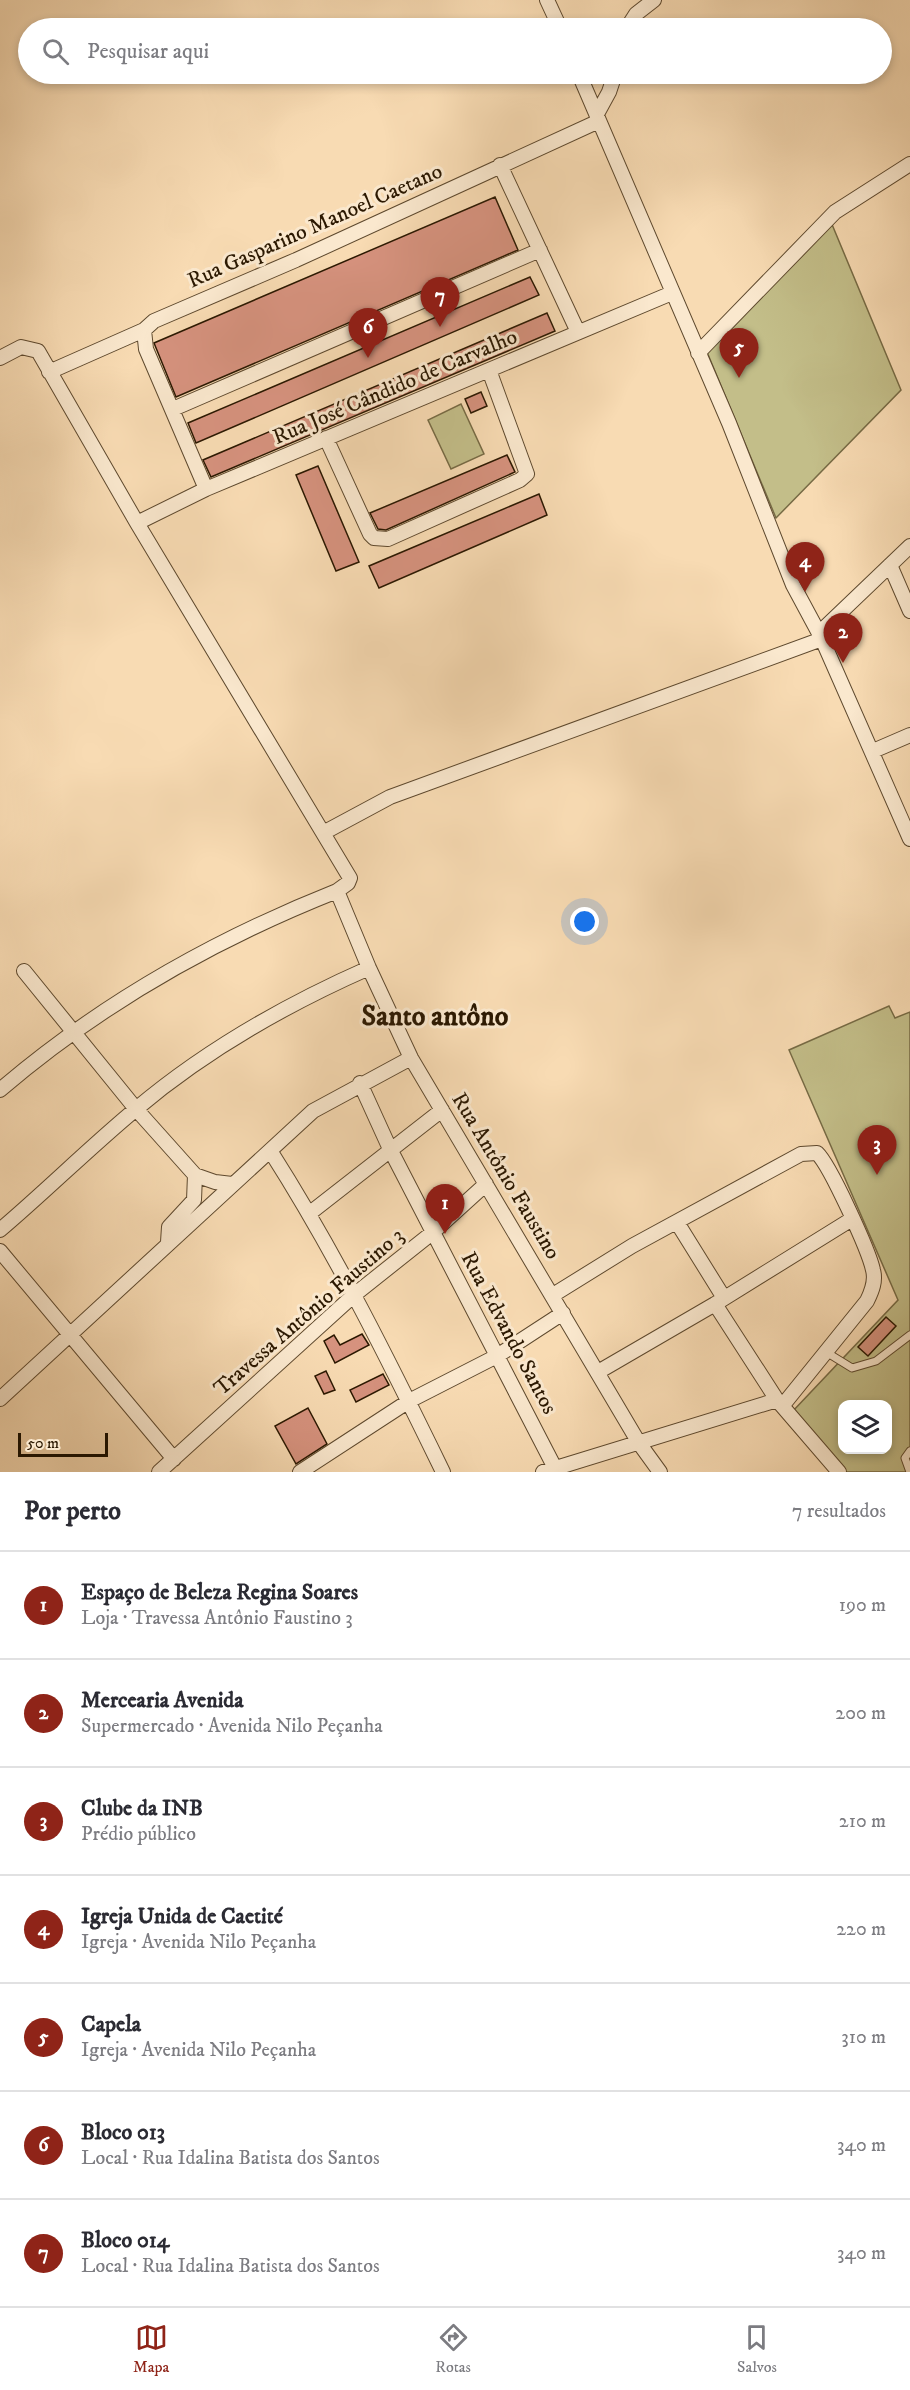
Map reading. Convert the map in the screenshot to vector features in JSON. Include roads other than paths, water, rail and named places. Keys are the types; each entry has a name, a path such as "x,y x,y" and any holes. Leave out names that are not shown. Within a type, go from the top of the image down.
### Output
{"street":[{"path":"547,0 555,18"},
{"path":"633,18 654,0"},
{"path":"583,84 698,353 793,585 821,636 910,839"},
{"path":"598,117 612,84"},
{"name":"Rua Gasparino Manoel Caetano","path":"49,372 144,330 154,321 296,260 598,117"},
{"path":"698,353 835,212 910,164"},
{"path":"500,165 578,332"},
{"path":"173,409 540,250"},
{"name":"Rua José Cândido de Carvalho","path":"137,523 206,489 672,293"},
{"path":"144,330 146,349 206,489"},
{"path":"0,358 21,347 38,351 137,523 349,874 348,883 337,891 250,928 139,990 72,1032 0,1090"},
{"path":"326,438 370,534 375,538 388,539 520,480 527,474 489,370"},
{"path":"323,833 390,797 821,636 910,546"},
{"path":"890,566 910,611"},
{"path":"873,751 910,735"},
{"name":"Rua Antônio Faustino","path":"337,891 369,969 411,1058 639,1443 660,1472"},
{"path":"0,1230 136,1109 216,1048 253,1025 322,989 369,969"},
{"path":"24,971 136,1109 195,1175 215,1182 232,1184"},
{"path":"0,1399 313,1111 360,1083 411,1058"},
{"name":"Rua Edvando Santos","path":"360,1083 390,1149 552,1470"},
{"path":"310,1213 442,1110"},
{"path":"552,1470 780,1402 826,1351 873,1290 874,1270 823,1159 813,1151 801,1154 678,1224 632,1246 553,1295"},
{"path":"270,1152 310,1213 443,1472"},
{"path":"168,1242 169,1227 194,1200 195,1175"},
{"name":"Travessa Antônio Faustino 3","path":"159,1472 354,1295 432,1233 486,1184"},
{"path":"598,1372 720,1301 852,1219"},
{"path":"678,1224 720,1301 780,1402 832,1470"},
{"path":"0,1251 174,1459"},
{"path":"300,1472 408,1401 496,1356 563,1313"}],"lane":[{"path":"826,1351 852,1368 876,1361 910,1335"},
{"path":"910,1451 905,1458 910,1472"}],"place":[{"name":"Bloco 014","path":"440,327"},
{"name":"Bloco 013","path":"368,358"},
{"name":"Capela","path":"739,378"},
{"name":"Igreja Unida de Caetité","path":"805,592"},
{"name":"Mercearia Avenida","path":"843,663"},
{"name":"Clube da INB","path":"877,1175"},
{"name":"Espaço de Beleza Regina Soares","path":"445,1234"}],"district":[{"name":"Santo antôno","path":"435,1016"}]}
